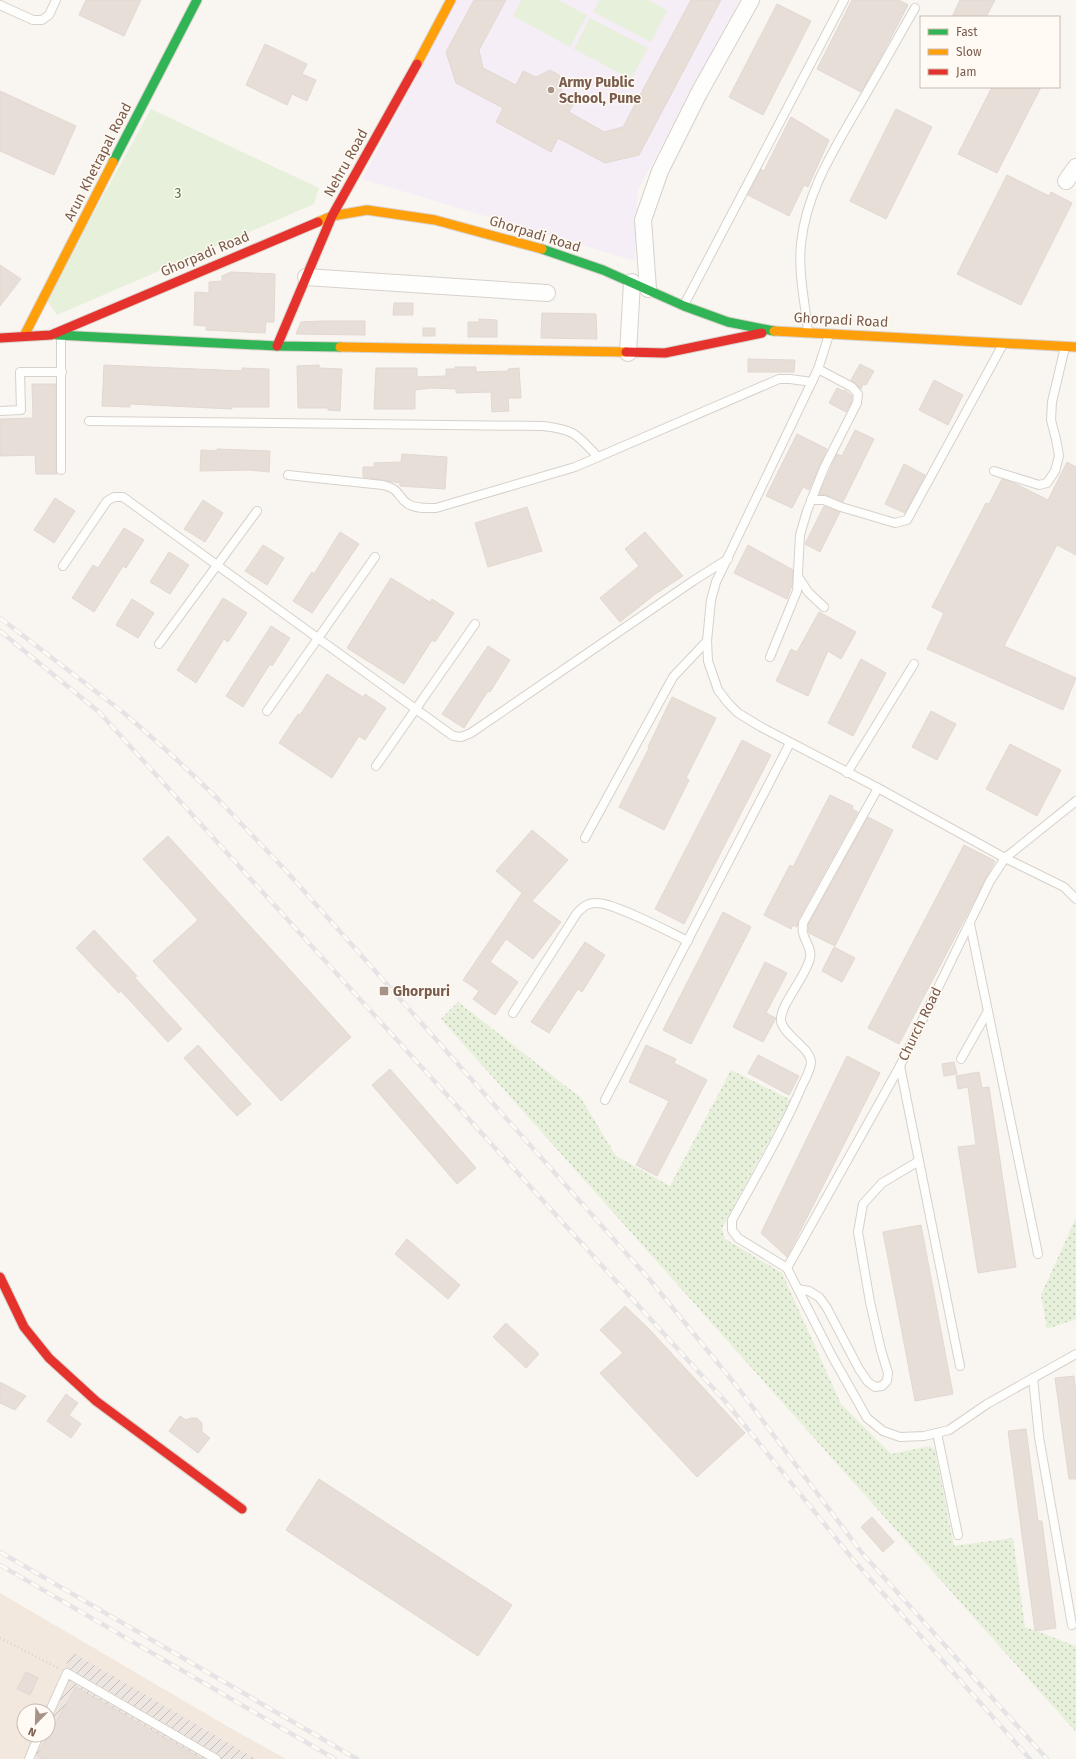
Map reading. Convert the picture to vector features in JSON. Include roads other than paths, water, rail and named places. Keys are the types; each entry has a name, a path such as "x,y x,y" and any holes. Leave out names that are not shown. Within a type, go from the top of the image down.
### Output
{"main road":[{"name":"Arun Khetrapal Road","path":"24,336 197,0"},
{"name":"Nehru Road","path":"277,346 332,216 404,88 451,0"},
{"name":"Ghorpadi Road","path":"0,338 51,334 332,216 367,210 435,220 540,248 603,270 684,306 728,322 771,331 1076,347"},
{"path":"51,334 277,346 665,353 771,331"},
{"path":"0,1277 24,1327 49,1358 96,1401 242,1509"}],"street":[{"path":"648,289 643,220 660,171 699,93 751,0"},
{"path":"1066,181 1076,167"},
{"path":"306,277 547,293"},
{"path":"628,353 632,282"}],"lane":[{"path":"0,5 33,20 42,20 48,15 56,0"},
{"path":"684,306 844,0"},
{"path":"808,332 800,245 803,225 811,197 824,166 915,8"},
{"path":"829,334 812,382 716,582 711,600 707,641 708,661 718,690 738,713 790,743 878,788 1005,858 1064,887 1076,898"},
{"path":"61,335 61,470"},
{"path":"811,500 824,500 841,507 895,523 907,520 1003,343"},
{"path":"994,471 1039,485 1047,483 1055,471 1059,456 1051,420 1052,402 1065,347"},
{"path":"770,657 793,604 799,578 800,535 811,500 824,468 857,403 858,394 852,387 818,368"},
{"path":"0,411 21,410 20,372 62,372"},
{"path":"288,475 384,485 394,488 407,503 415,507 436,508 575,467 779,379 812,382"},
{"path":"89,421 543,426 562,428 577,434 598,458"},
{"path":"63,566 107,501 114,497 123,497 415,710 453,736 461,737 471,734 693,581 728,559"},
{"path":"159,644 257,511"},
{"path":"267,711 375,557"},
{"path":"799,578 808,592 824,608"},
{"path":"376,766 475,624"},
{"path":"585,838 673,677 707,641"},
{"path":"847,773 914,664"},
{"path":"605,1100 790,743"},
{"path":"878,788 803,923 802,932 809,945 811,956 805,973 782,1011 782,1021 786,1031 808,1054 811,1062 809,1071 790,1114 732,1220 732,1230 738,1238 787,1268 832,1356 867,1418 883,1431 900,1437 924,1436 950,1430 987,1404 1076,1354"},
{"name":"Church Road","path":"787,1268 900,1066 990,881 1005,858 1076,801"},
{"path":"513,1013 577,913 585,905 597,903 617,909 688,941"},
{"path":"970,924 1038,1254"},
{"path":"961,1059 988,1011"},
{"path":"900,1066 960,1366"},
{"path":"798,1289 809,1291 819,1297 827,1308 859,1369 868,1382 875,1387 882,1386 887,1381 888,1373 870,1302 858,1232 862,1204 882,1183 919,1161"},
{"path":"1033,1378 1039,1437 1072,1625"},
{"path":"937,1433 958,1535"},
{"path":"53,1703 67,1673 216,1759"},
{"path":"28,1759 35,1743"}],"railway":[{"path":"0,618 124,713 174,757 217,798 288,873 650,1280 739,1389 862,1553 1047,1759"},
{"path":"0,631 99,712 725,1401 856,1563 1030,1759"},
{"path":"0,1552 357,1759"},
{"path":"0,1565 335,1759"}],"place":[{"name":"Army Public School, Pune","path":"551,90"},
{"name":"Ghorpuri","path":"384,991"}],"park label":[{"name":"3","path":"178,193"}]}
